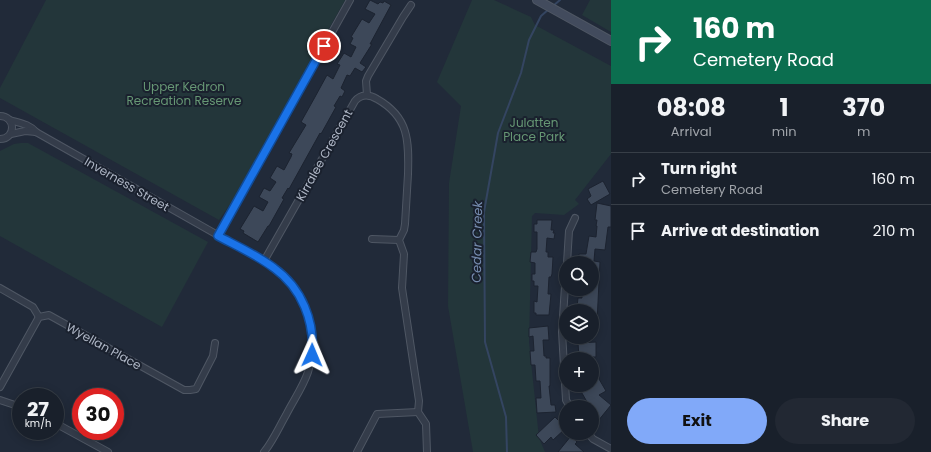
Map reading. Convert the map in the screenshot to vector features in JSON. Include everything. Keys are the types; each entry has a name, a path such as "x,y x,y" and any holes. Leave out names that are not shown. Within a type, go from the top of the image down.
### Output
{"main road":[{"path":"537,0 611,41"}],"street":[{"path":"218,236 350,0"},
{"path":"411,5 368,77 367,95 377,99 393,111 401,121 407,136 408,158 405,224 399,240 404,254 402,288 420,401 418,412 426,424 427,452"},
{"name":"Kirralee Crescent","path":"264,261 354,103 358,98 367,95"},
{"name":"Inverness Street","path":"0,116 32,127 36,132 264,261 274,267 285,277 301,298 309,320 312,347 310,363 304,381 264,452"},
{"path":"10,120 13,128 11,134"},
{"path":"0,139 4,139 11,134 25,131 36,132"},
{"path":"567,256 569,231 575,218"},
{"path":"372,239 399,240"},
{"path":"0,288 33,307 39,317 0,387"},
{"path":"564,296 562,332 566,400"},
{"name":"Wyellan Place","path":"39,317 49,315 184,390 196,389 213,356 216,343"},
{"path":"0,400 12,404"},
{"path":"356,452 377,414 418,412"},
{"path":"64,428 108,452"},
{"path":"596,440 611,449"}],"green space":[{"name":"Upper Kedron Recreation Reserve","path":"46,0 345,0 231,203 219,220 0,98 0,88"},
{"name":"Julatten Place Park","path":"472,0 494,0 531,17 535,25 611,66 611,154 575,200 579,204 564,215 535,213 532,216 529,342 539,438 545,452 473,452 448,306 449,183 461,106 437,82"},
{"path":"590,0 611,0 611,32 582,15"},
{"path":"28,143 208,242 162,327 0,236 0,151 14,144"}],"building":[{"path":"370,0 378,4 380,2 383,3 384,1 391,5 370,44 372,44 360,63 366,67 362,72 355,68 350,76 347,75 341,88 345,91 342,97 340,96 334,106 336,107 321,134 320,133 289,189 288,188 282,198 284,199 269,226 258,242 243,233 244,231 240,229 254,206 263,211 268,202 259,197 264,188 270,191 276,182 270,178 277,166 284,170 292,154 289,153 306,125 301,122 327,75 333,79 340,65 337,64 344,53 351,57 356,47 350,44 353,38 351,37 362,19 369,23 375,14 365,9"},
{"path":"603,181 610,194 591,205 587,199 591,196 588,189"},
{"path":"597,203 611,206 611,227 608,227 605,250 595,249 594,256 579,256 579,254 586,254 589,236 596,237 597,220 595,220"},
{"path":"537,220 552,220 551,230 554,230 553,233 555,233 554,239 547,238 546,252 548,252 548,257 553,257 552,274 551,277 549,277 548,294 551,294 549,315 536,315 536,313 534,313 534,301 537,302 538,286 534,286 534,281 532,281 532,274 535,274 535,263 530,262 531,252 536,252 537,249 537,232 534,232 534,224 537,224"},
{"path":"599,262 600,262 599,282"},
{"path":"582,296 598,296 598,304 577,304 578,298 582,298"},
{"path":"548,326 549,340 543,340 544,356 546,356 546,358 550,358 549,386 551,405 555,405 556,412 537,413 536,398 541,398 540,381 536,381 535,365 531,365 530,351 534,351 533,336 529,337 529,328"},
{"path":"578,344 596,344 596,352 579,352"},
{"path":"599,379 606,391 599,395 611,405 599,420 599,400 586,400 581,392 599,392"},
{"path":"555,417 559,421 559,434 553,440 551,437 544,444 536,435"},
{"path":"568,440 575,440 577,442 575,444 584,452 558,452"}],"waterway":[{"name":"Cedar Creek","path":"553,6 560,0"},
{"name":"Cedar Creek","path":"507,452 506,417 485,342 484,212 498,133 521,73 529,40 541,16 549,9"}],"route":[{"path":"312,355 312,335 307,311 296,290 274,267 218,236 324,46"}]}
